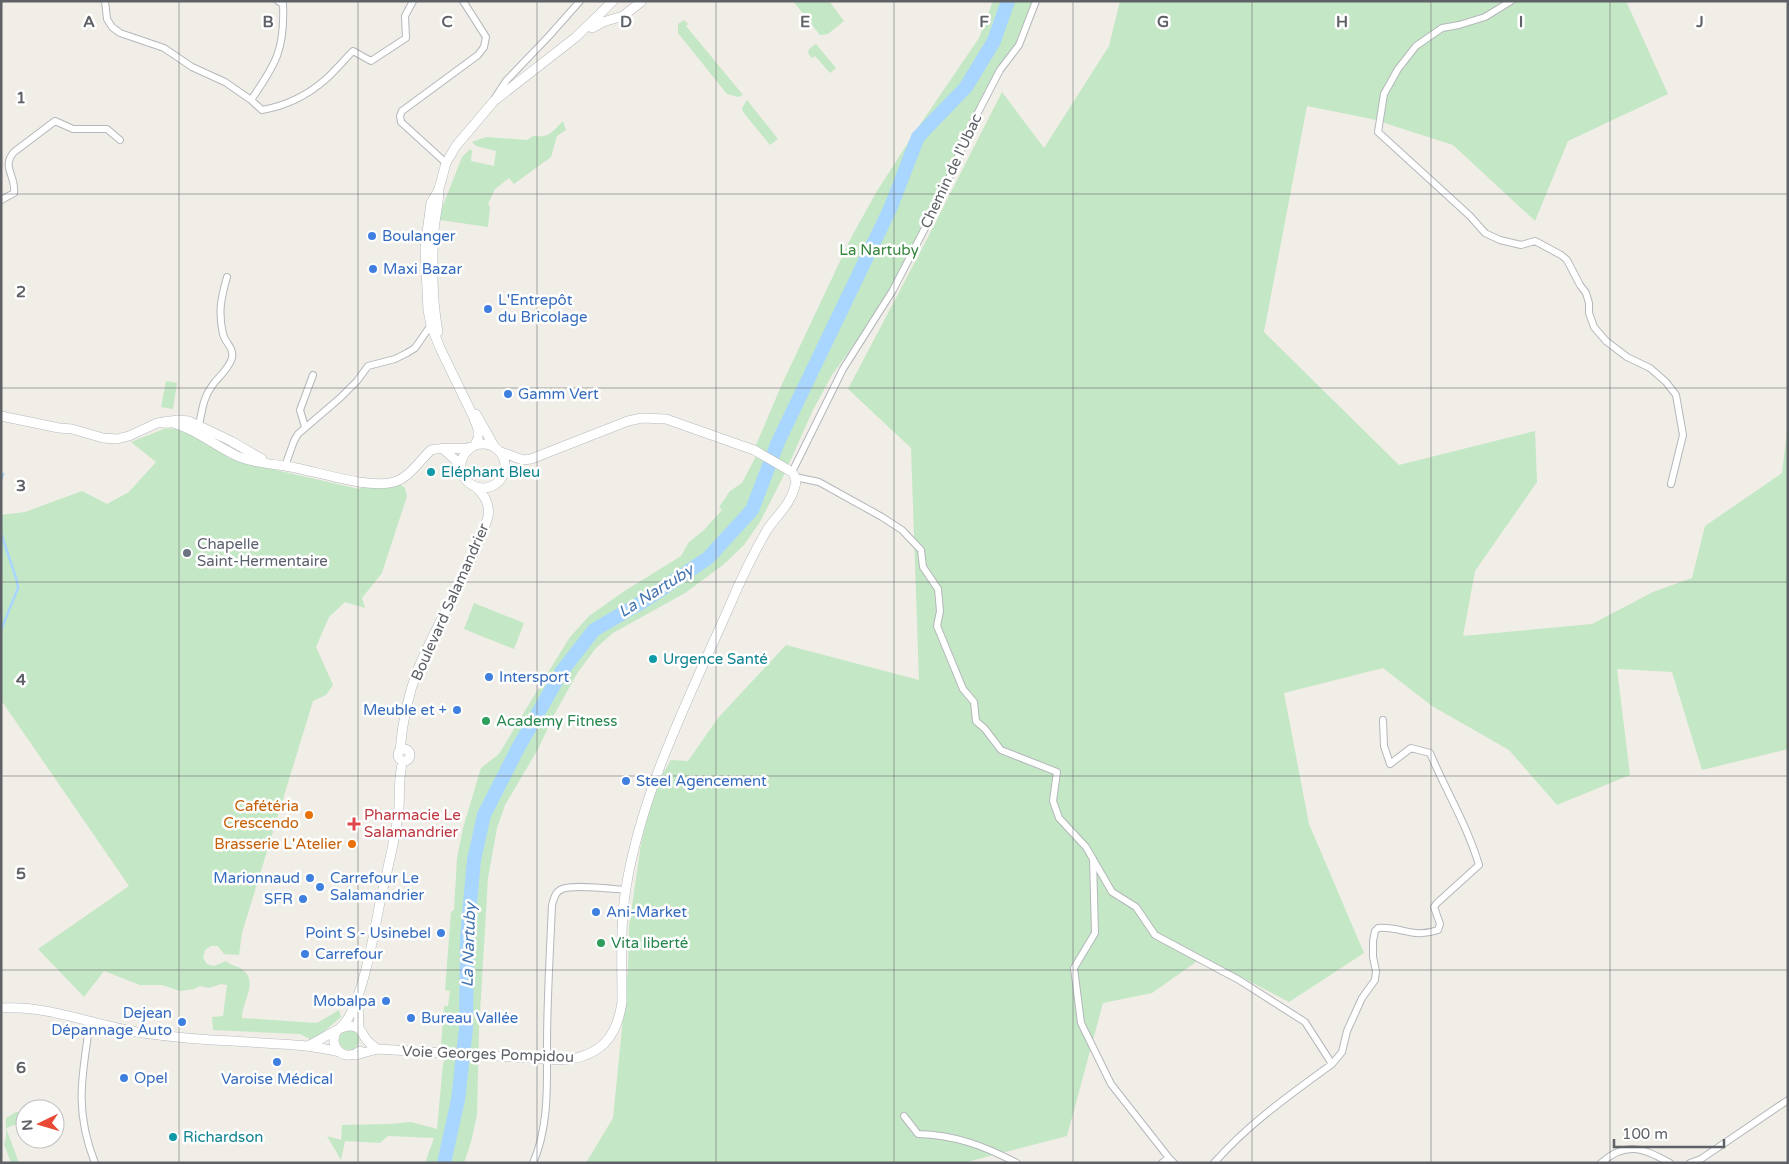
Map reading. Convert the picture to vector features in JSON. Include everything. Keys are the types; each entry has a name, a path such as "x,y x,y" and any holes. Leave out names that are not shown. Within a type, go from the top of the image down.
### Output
{"main road":[{"path":"576,37 603,22 623,16 641,2"},
{"path":"608,3 607,13 613,19"},
{"path":"470,406 478,430 478,438 463,457 461,465 462,474 466,480 476,487 487,488 494,486 500,481 506,465 498,449 470,406 444,357 431,326 427,305 426,234 431,203 439,189 446,163 468,130 494,102 599,17 608,3"},
{"path":"439,189 434,235 434,278 437,324 444,357"},
{"path":"426,270 434,278"},
{"path":"1,416 72,429 103,438 117,439 130,436 157,423 166,421 198,429 218,446 251,461 271,463 356,481 380,484 394,482 403,478 431,450 442,448 459,450 482,443 523,460"},
{"path":"504,474 523,460 534,458 628,421 642,418 666,419 754,450 792,472"},
{"path":"442,448 461,465"},
{"name":"Voie Georges Pompidou","path":"356,1054 377,1049 564,1060 579,1058 589,1054 602,1045 612,1033 622,1002 623,908 645,810 662,764 731,601 767,530 788,504 796,484 792,472"},
{"name":"Boulevard Salamandrier","path":"339,1029 346,1022 359,995 367,965 399,808 400,769 403,761 409,759 410,754 405,750 400,751 406,715 419,668 488,517 488,504 485,497 476,487"},
{"name":"Boulevard Salamandrier","path":"359,995 362,1032"},
{"path":"1,1008 18,1007 44,1010 142,1033 233,1042 309,1045 339,1052 346,1056 356,1054 363,1048 362,1032"},
{"path":"309,1045 350,1025 362,1032 368,1042 377,1049"},
{"path":"339,1029 334,1040 339,1052"}],"street":[{"path":"105,1 107,19 112,27 120,33 164,48 192,67 225,82 262,110 275,108 308,92 326,79 354,51 371,61 406,38 405,16 413,1"},
{"path":"251,100 278,57 284,25 282,4 278,1"},
{"path":"446,163 401,122 400,116 402,111 478,55 484,48 486,38 462,1"},
{"path":"494,102 506,81 580,1"},
{"name":"Chemin de l'Ubac","path":"792,472 843,369 893,290 941,196 971,126 1000,70 1019,45 1036,1"},
{"path":"1511,1 1485,18 1442,28 1416,46 1398,69 1384,94 1378,132 1470,216 1484,233 1500,240 1521,245 1535,241 1567,260 1586,293 1589,313 1594,327 1606,341 1627,357 1650,368 1666,382 1676,395 1683,435 1671,484"},
{"path":"1,200 14,193 15,184 8,164 9,158 54,121 73,130 107,129 120,140"},
{"path":"198,429 200,412 209,391 231,360 233,352 223,336 220,300 227,277"},
{"path":"285,466 294,441 305,428 357,381 368,366 407,353 416,348 431,326"},
{"path":"305,428 300,410 313,375"},
{"path":"792,472 819,482 882,517 902,530 921,550 923,567 938,589 940,611 937,626 963,689 974,702 976,722 985,729 1001,750 1057,772 1053,801 1059,818 1086,847 1112,892 1136,907 1155,935 1239,980 1305,1022 1332,1064"},
{"path":"1214,1163 1234,1140 1272,1108 1332,1064 1342,1052 1348,1031 1362,998 1375,980 1373,941 1378,928 1388,927 1409,933 1430,933 1438,930 1440,924 1434,907 1479,864 1472,840 1430,753 1411,748 1390,764 1384,746 1383,720"},
{"path":"1092,858 1095,933 1074,968 1081,1023 1111,1084 1172,1161 1162,1163"},
{"path":"534,1163 544,1126 552,905 555,895 562,889 571,887 626,890"},
{"path":"90,1022 81,1096 83,1125 87,1143 95,1163"},
{"path":"1690,1163 1701,1159 1788,1100"},
{"path":"904,1116 918,1134 940,1135 987,1147 1017,1163"},
{"path":"1601,1163 1614,1152 1634,1148 1652,1152 1670,1163"}],"green space":[{"path":"793,1 829,1 844,21 828,34 820,35"},
{"name":"La Nartuby","path":"993,1 1032,1 1017,42 1000,70 941,197 893,290 832,375 813,410 784,475 760,522 744,545 723,565 685,593 613,633 596,648 578,672 555,713 538,749 505,805 497,828 488,878 479,1030 477,1115 464,1163 425,1163 434,1138 388,1136 380,1143 345,1141 341,1160 327,1136 341,1140 342,1125 411,1122 437,1129 443,1064 448,1046 441,1046 444,1006 448,1006 450,991 445,990 451,912 454,910 457,858 463,828 481,768 499,754 570,637 589,616 623,592 681,556 689,542 704,530 722,510 719,507 730,491 742,483 755,458 756,445 782,384 852,236 877,191 979,38"},
{"path":"1120,1 1626,1 1668,94 1568,141 1535,221 1453,145 1372,119 1307,106 1264,332 1399,465 1535,431 1537,482 1475,571 1463,636 1592,624 1653,592 1692,578 1705,526 1782,473 1788,424 1788,749 1702,770 1672,672 1617,669 1630,775 1557,805 1509,750 1432,706 1383,668 1284,693 1309,824 1364,953 1289,1002 1203,957 1152,993 1103,1003 1067,1136 963,1163 586,1163 613,1118 628,969 629,926 641,844 649,811 662,775 671,760 688,761 718,718 786,645 919,680 911,448 848,389 1002,92 1044,148 1109,46"},
{"path":"684,20 688,24 686,26 743,95 738,97 727,94 678,33 678,24"},
{"path":"816,44 836,68 830,73 815,56 812,58 808,53 809,49"},
{"path":"747,100 778,139 770,145 743,112 742,108"},
{"path":"563,121 566,130 557,136 551,157 514,184 509,178 495,189 488,204 490,207 488,227 440,220 442,208 462,157 470,149 472,151 471,161 494,166 496,151 476,146 472,142 486,137 527,140 533,136 547,135"},
{"path":"166,381 177,383 173,409 161,407"},
{"path":"166,428 183,430 229,458 250,464 359,489 362,487 401,485 405,488 407,496 382,573 362,598 365,608 345,602 329,617 316,647 333,685 326,695 313,701 242,933 239,955 224,954 218,946 211,946 205,950 203,958 207,964 214,966 226,961 241,968 248,975 249,987 242,1018 317,1023 339,1010 341,1017 321,1034 310,1039 300,1034 213,1030 212,1017 223,1016 227,985 221,984 209,988 200,986 180,991 162,985 140,985 104,971 84,997 38,949 129,886 1,700 1,515 25,512 82,491 107,504 129,492 156,462 131,442"},
{"path":"474,603 524,623 514,649 464,629"},
{"path":"349,1030 356,1033 359,1040 356,1047 349,1050 342,1047 339,1040 342,1033"},
{"path":"15,1113 15,1125 6,1128 6,1118"},
{"path":"6,1128 19,1163 11,1163 4,1144"}],"waterway":[{"name":"La Nartuby","path":"444,1163 458,1100 466,1028 467,937 474,860 484,815 518,748 562,671 594,630 647,599 708,558 752,510 778,442 890,209 918,137 966,87 994,41 1008,1"},
{"path":"1,480 3,474"},
{"path":"1,533 18,588 1,630"}],"place":[{"name":"Boulanger","path":"372,236"},
{"name":"Maxi Bazar","path":"373,269"},
{"name":"L'Entrepôt du Bricolage","path":"488,309"},
{"name":"Gamm Vert","path":"508,394"},
{"name":"Eléphant Bleu","path":"431,472"},
{"name":"Chapelle Saint-Hermentaire","path":"187,553"},
{"name":"Urgence Santé","path":"653,659"},
{"name":"Intersport","path":"489,677"},
{"name":"Meuble et +","path":"457,710"},
{"name":"Academy Fitness","path":"486,721"},
{"name":"Steel Agencement","path":"626,781"},
{"name":"Cafétéria Crescendo","path":"309,815"},
{"name":"Pharmacie Le Salamandrier","path":"354,824"},
{"name":"Brasserie L'Atelier","path":"352,844"},
{"name":"Marionnaud","path":"310,878"},
{"name":"Carrefour Le Salamandrier","path":"320,887"},
{"name":"SFR","path":"303,899"},
{"name":"Ani-Market","path":"596,912"},
{"name":"Point S - Usinebel","path":"441,933"},
{"name":"Vita liberté","path":"601,943"},
{"name":"Carrefour","path":"305,954"},
{"name":"Mobalpa","path":"386,1001"},
{"name":"Bureau Vallée","path":"411,1018"},
{"name":"Dejean Dépannage Auto","path":"182,1022"},
{"name":"Varoise Médical","path":"277,1062"},
{"name":"Opel","path":"124,1078"},
{"name":"Richardson","path":"173,1137"}]}
